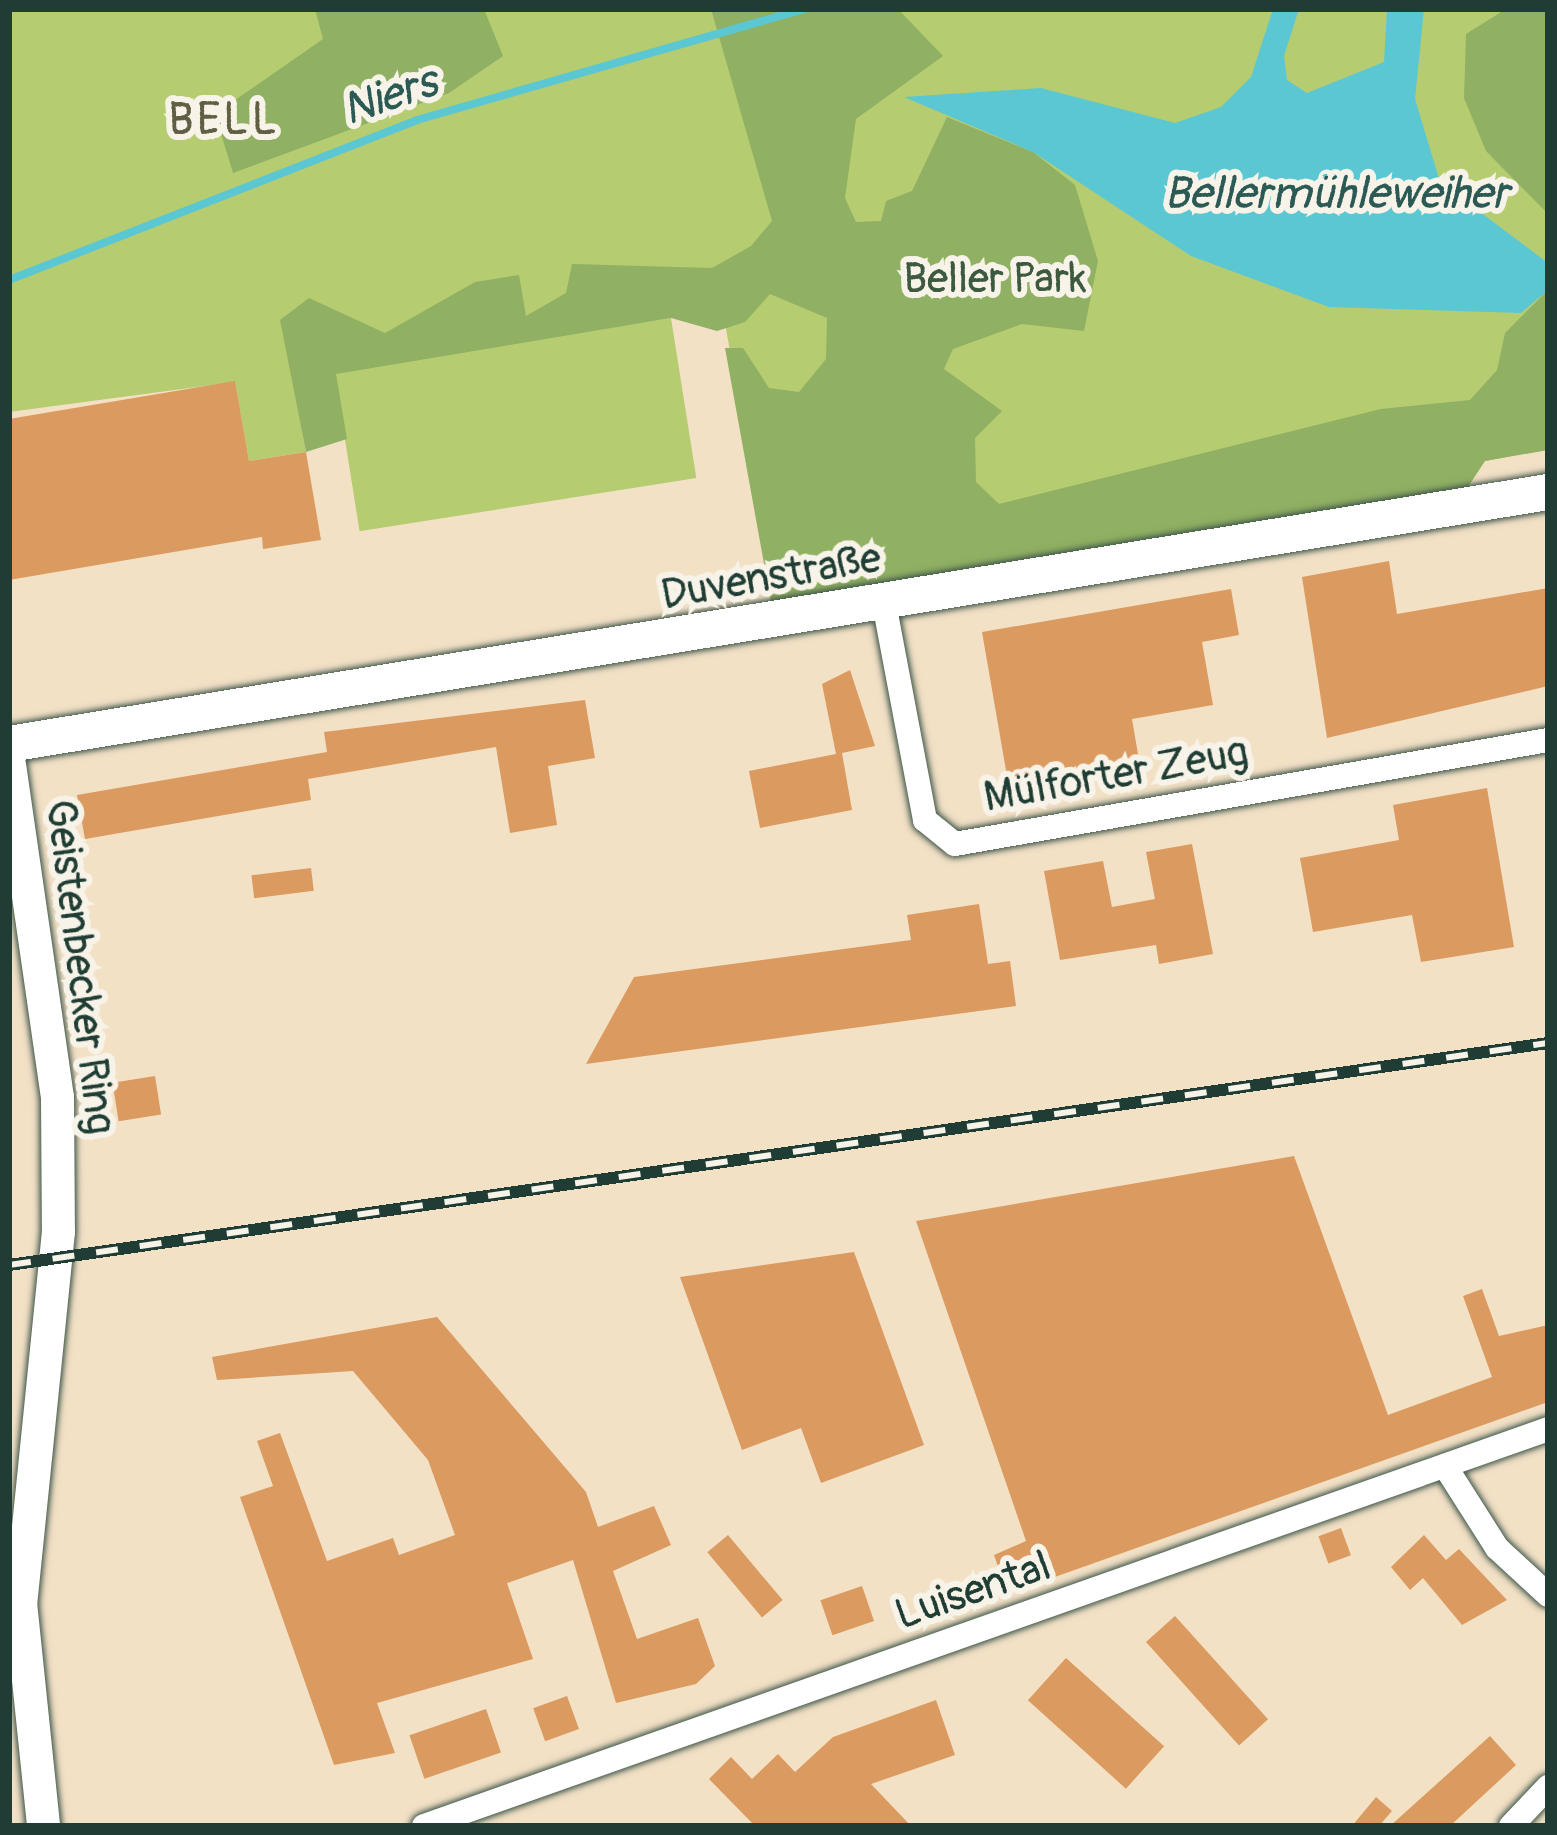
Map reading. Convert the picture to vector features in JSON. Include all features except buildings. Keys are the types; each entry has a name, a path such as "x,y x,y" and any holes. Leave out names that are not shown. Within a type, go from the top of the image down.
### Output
{"main road":[{"name":"Duvenstraße","path":"9,744 1548,492"},
{"name":"Geistenbecker Ring","path":"9,764 59,1182 20,1602 43,1826"}],"street":[{"name":"Mülforter Zeug","path":"884,603 925,820 955,844 1548,740"},
{"name":"Luisental","path":"424,1826 1548,1429"},
{"path":"1445,1466 1497,1548 1548,1595"},
{"path":"1511,1826 1548,1787"}],"green space":[{"name":"Beller Park","path":"9,9 1548,9 1548,449 773,597 721,300 291,373 306,452 249,461 235,382 9,412"},
{"path":"315,9 484,9 503,56 449,93 233,173 215,114 323,39"},
{"path":"711,9 898,9 943,56 856,119 845,198 856,222 881,221 886,201 912,191 947,117 1033,152 1075,185 1098,261 1084,331 1022,324 953,349 944,369 1002,411 975,438 976,482 999,504 1381,409 1470,400 1497,370 1505,333 1548,290 1548,450 1485,461 1466,490 772,608 725,348 743,348 769,388 799,392 826,359 827,318 770,294 745,322 717,331 671,318 336,374 347,439 306,452 280,320 309,298 385,333 475,282 519,275 526,316 566,293 572,264 712,268 751,246 772,221"},
{"path":"1506,9 1548,9 1548,214 1486,151 1464,98 1466,34"},
{"path":"671,318 696,478 360,531 334,371"}],"water":[{"name":"Bellermühleweiher","path":"1273,9 1299,9 1284,56 1287,80 1307,93 1384,62 1387,9 1424,9 1415,99 1440,182 1548,263 1548,290 1521,313 1329,307 1191,256 1033,152 904,97 1041,88 1175,123 1221,107 1251,77"}],"waterway":[{"name":"Niers","path":"9,280 417,120 804,9"}],"railway":[{"path":"9,1265 1548,1043"}],"district":[{"name":"BELL","path":"224,121"}]}
